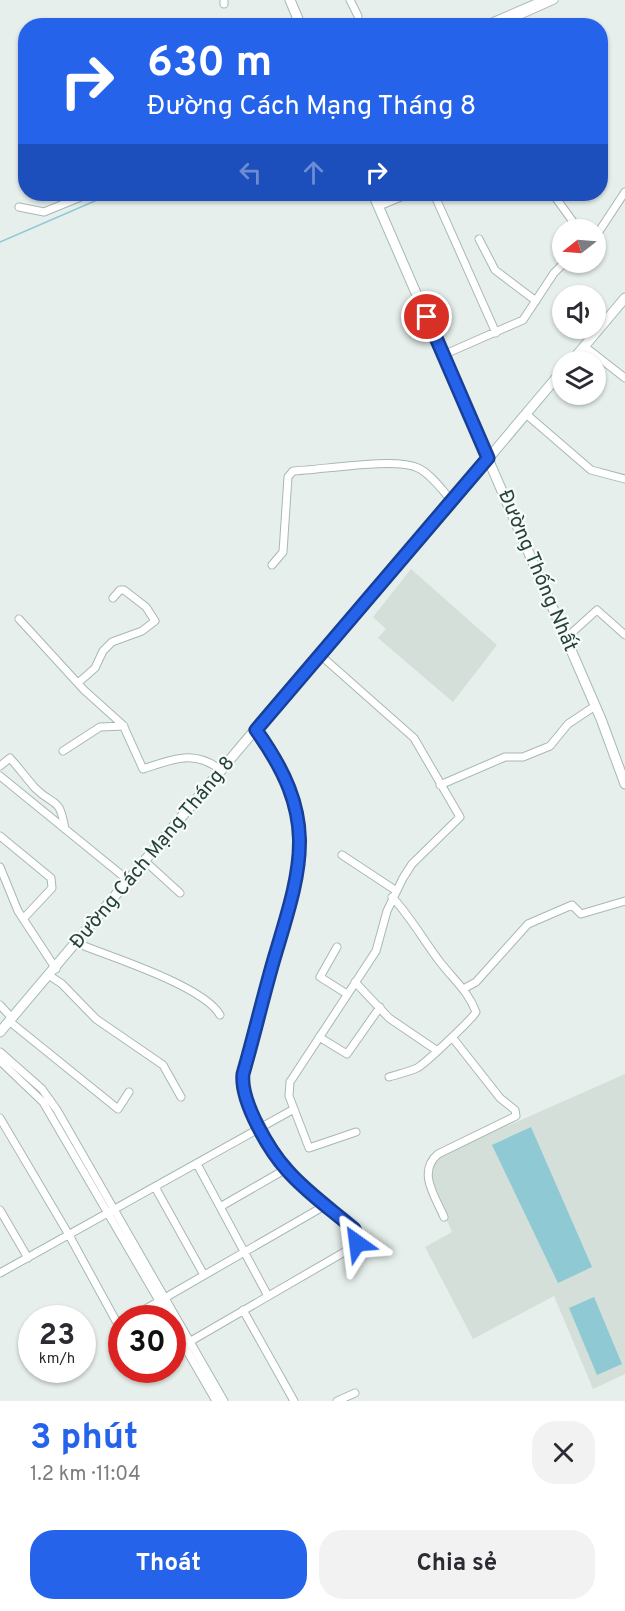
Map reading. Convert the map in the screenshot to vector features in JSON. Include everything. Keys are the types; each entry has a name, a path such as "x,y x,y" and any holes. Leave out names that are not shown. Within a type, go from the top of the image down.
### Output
{"street":[{"path":"290,0 298,18"},
{"path":"350,0 357,16"},
{"path":"514,18 554,0"},
{"path":"501,18 539,1"},
{"path":"606,221 625,192"},
{"path":"19,207 44,212 71,201"},
{"name":"Đường Thống Nhất","path":"376,201 595,706 625,784"},
{"path":"379,206 391,201"},
{"path":"437,201 495,333"},
{"path":"558,201 571,219"},
{"path":"479,239 495,270 536,302"},
{"path":"443,355 523,320 554,273"},
{"path":"580,351 625,298"},
{"path":"584,346 625,378"},
{"name":"Đường Cách Mạng Tháng 8","path":"0,1032 146,862 319,654 375,593 552,383"},
{"path":"526,414 595,473 625,479"},
{"path":"272,565 283,552 288,477 293,471 390,463 414,466 426,473 452,500"},
{"path":"78,683 95,669 104,651 112,642 142,631 155,621 146,607 124,590 120,590 113,598"},
{"path":"566,638 597,610 625,634"},
{"path":"19,619 78,683 124,726 143,769 195,757 208,760 222,771"},
{"path":"319,654 414,738 440,785 460,814 460,820 412,864 393,894 376,951 290,1082 289,1096 309,1148 356,1132"},
{"path":"440,785 505,757 523,757 550,746 568,724 595,706"},
{"path":"63,751 100,727 124,726"},
{"path":"187,1343 357,1243 358,1238 354,1229 286,1169 245,1098 243,1074 293,899 300,849 298,822 282,772 256,730"},
{"path":"0,766 10,758 36,789 57,802 62,810 65,829"},
{"path":"0,776 129,881"},
{"path":"0,836 51,878 52,888 23,920"},
{"path":"342,855 393,894 442,964 465,988 476,1014 416,1068 389,1077"},
{"path":"146,862 180,893"},
{"path":"0,867 23,920 62,984 96,1019 164,1065 181,1097"},
{"path":"465,988 476,982 504,947 528,924 572,905 582,914 625,901"},
{"path":"76,943 172,981 213,1005 220,1015"},
{"path":"337,947 320,977 347,994"},
{"path":"355,982 389,1018 436,1050"},
{"path":"0,1005 11,1019 118,1109 129,1092"},
{"path":"319,1036 347,1054 380,1008"},
{"path":"444,1217 428,1180 427,1168 431,1160 438,1154 517,1114 500,1098 452,1037"},
{"path":"0,1052 45,1092 187,1343 224,1401"},
{"path":"0,1061 43,1101 89,1172"},
{"path":"0,1273 294,1109"},
{"path":"0,1118 108,1306"},
{"path":"197,1164 268,1296"},
{"path":"220,1207 286,1169"},
{"path":"155,1187 204,1275"},
{"path":"152,1305 326,1205"},
{"path":"0,1210 28,1258"},
{"path":"162,1299 164,1305"},
{"path":"243,1311 294,1401"},
{"path":"187,1343 216,1401"},
{"path":"337,1401 355,1392"}],"shaded area":[{"path":"411,569 497,645 453,702 378,638 386,629 373,617"},
{"path":"625,1074 625,1374 593,1389 554,1296 473,1339 425,1247 452,1232 429,1180 428,1171 437,1157"}],"water":[{"path":"531,1127 592,1267 558,1283 492,1145"},
{"path":"594,1297 622,1364 597,1375 569,1308"}],"waterway":[{"path":"0,242 95,201"}],"route":[{"path":"357,1243 357,1233 354,1229 286,1169 261,1128 243,1090 243,1074 297,885 300,849 295,806 272,752 256,730 488,458 427,317"}]}
